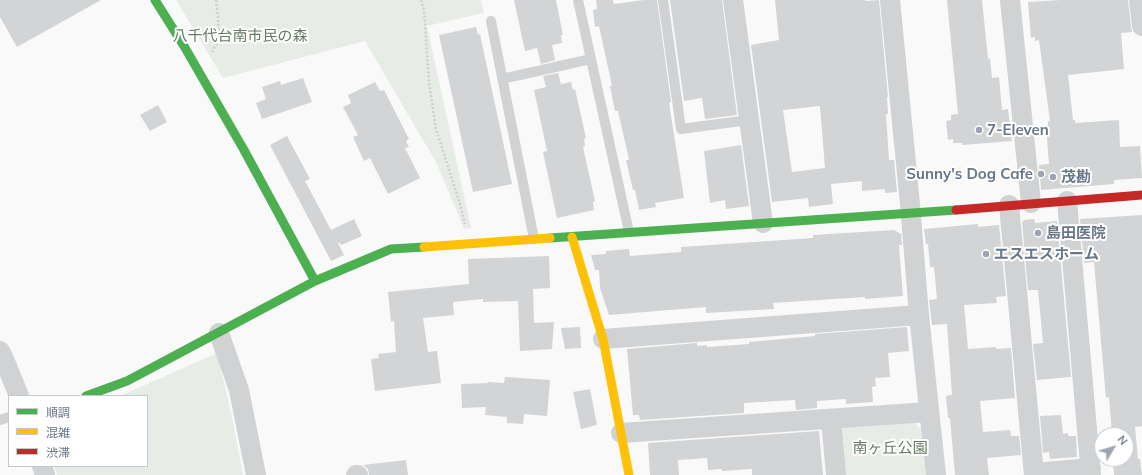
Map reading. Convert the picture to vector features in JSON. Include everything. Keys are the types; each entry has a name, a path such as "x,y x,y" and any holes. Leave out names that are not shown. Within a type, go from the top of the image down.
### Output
{"street":[{"path":"155,0 184,46 236,137 315,281"},
{"path":"733,0 763,223"},
{"path":"890,0 911,213 919,315 936,475"},
{"path":"1010,0 1031,203"},
{"path":"1139,0 1142,26"},
{"path":"89,395 127,381 315,281 391,249 911,213 1009,204 1142,195"},
{"path":"1009,204 1034,474 1091,471 1067,200"},
{"path":"572,237 603,339 629,475"},
{"path":"603,339 919,315"},
{"path":"219,333 239,390 256,475"},
{"path":"0,351 19,395"},
{"path":"621,433 929,412"},
{"path":"831,419 836,475"}],"lane":[{"path":"578,0 629,232"},
{"path":"664,0 682,129 749,120"},
{"path":"491,21 534,239"},
{"path":"502,78 591,59"}],"path":[{"path":"208,57 219,40 216,0"},
{"path":"421,0 424,10 429,82 436,129 467,230"}],"green space":[{"name":"八千代台南市民の森","path":"176,0 481,0 484,13 427,26 471,228 464,229 437,164 365,41 223,78"},
{"path":"217,353 232,417 243,475 57,475 54,467 148,467 148,395 122,395"},
{"name":"南ヶ丘公園","path":"912,420 921,430 926,475 844,475 840,433 845,424"}],"building":[{"path":"0,0 101,0 17,47 0,17"},
{"path":"514,0 556,0 563,35 561,35 562,43 552,45 555,60 541,64 537,48 525,51"},
{"path":"596,0 613,0 614,4 644,0 657,0 671,102 669,103 684,198 655,203 656,207 639,210 626,160 629,160 618,111 615,111 610,86 612,86 599,26 595,27 593,10 597,9"},
{"path":"670,0 722,0 737,115 705,119 702,98 684,101"},
{"path":"775,0 879,0 888,97 888,114 886,114 889,160 894,160 897,192 885,193 885,189 862,191 862,181 831,184 833,204 809,207 808,198 772,202 751,45 779,40","holes":["820,106 825,168 792,172 783,110"]},
{"path":"947,0 982,0 988,59 990,58 992,78 999,77 1002,110 1008,109 1012,141 962,145 962,143 953,143 953,139 948,140 946,121 951,120 951,115 958,114"},
{"path":"1061,0 1128,0 1132,32 1121,33 1124,69 1068,75 1073,120 1075,120 1075,123 1119,120 1120,147 1140,146 1142,178 1114,180 1114,184 1041,190 1039,165 1049,164 1046,126 1048,126 1048,121 1050,121 1039,40 1035,41 1035,37 1031,38 1028,2"},
{"path":"476,27 478,35 480,34 512,184 473,192 439,35"},
{"path":"558,73 561,84 571,82 573,90 575,89 586,138 584,139 585,146 583,147 595,201 593,202 594,210 557,218 543,152 547,151 534,90 546,87 543,76"},
{"path":"303,78 312,102 262,119 256,103 266,99 262,87 280,81 281,85"},
{"path":"375,82 380,91 384,90 409,139 406,141 409,147 405,148 420,178 388,194 370,158 364,161 353,137 358,135 343,107 351,103 348,95"},
{"path":"158,105 167,122 150,131 140,115"},
{"path":"287,136 310,179 305,181 331,230 354,219 362,236 341,245 339,242 338,243 344,255 331,261 270,145"},
{"path":"741,145 749,206 726,209 725,200 710,203 704,151"},
{"path":"1142,215 1142,426 1135,427 1138,459 1140,459 1142,475 1114,475 1113,467 1134,467 1134,427 1111,427 1109,397 1106,398 1094,262 1084,263 1080,219"},
{"path":"1034,219 1035,223 1057,221 1071,377 1037,380 1033,344 1043,343 1038,290 1028,290 1022,222 1024,220"},
{"path":"978,224 978,227 999,225 1006,296 996,297 997,303 964,305 968,349 996,347 996,349 1011,348 1015,398 980,401 983,432 1010,430 1011,436 1019,436 1021,455 987,458 989,475 955,475 950,418 948,418 946,396 952,395 947,324 932,325 929,300 937,299 934,267 930,267 928,244 926,244 924,229"},
{"path":"894,230 901,234 902,245 899,245 903,296 773,303 774,309 706,313 706,307 609,315 600,288 599,270 595,270 591,255 606,254 606,251 629,249 630,256 681,252 681,247 813,238 813,235"},
{"path":"549,256 550,288 533,289 534,323 554,322 552,349 520,351 518,301 483,302 483,299 453,302 454,315 423,318 428,352 437,351 441,383 375,391 371,359 379,358 378,354 396,352 394,321 391,322 388,292 469,284 468,259"},
{"path":"580,327 581,348 565,349 561,328"},
{"path":"907,327 909,351 888,353 890,377 875,378 876,386 872,387 873,402 846,404 846,399 817,401 817,408 796,410 795,400 744,403 744,413 640,420 639,415 633,415 627,349 697,343 697,346 707,345 707,347 749,344 749,342 815,336 815,334"},
{"path":"505,377 550,380 547,416 524,414 523,424 507,423 507,417 485,415 486,407 462,408 461,384 488,382 504,383"},
{"path":"590,389 597,425 581,429 573,392"},
{"path":"1061,415 1063,434 1068,433 1068,436 1076,436 1077,457 1050,459 1049,452 1043,453 1040,416"},
{"path":"819,431 823,475 752,475 752,469 722,471 722,469 708,470 707,458 678,460 679,475 650,475 648,443"},
{"path":"406,460 408,475 369,475 368,469 363,465"}],"traffic: fast":[{"path":"155,0 184,46 244,150 315,281"},
{"path":"550,238 956,210"},
{"path":"89,395 127,381 315,281 391,249 424,247"}],"traffic: slow":[{"path":"572,237 603,339 629,475"},
{"path":"424,247 550,238"}],"traffic: jam":[{"path":"956,210 1142,195"}],"place":[{"name":"7-Eleven","path":"979,130"},
{"name":"Sunny's Dog Cafe","path":"1041,174"},
{"name":"茂勘","path":"1053,177"},
{"name":"島田医院","path":"1038,233"},
{"name":"エスエスホーム","path":"986,254"}]}
